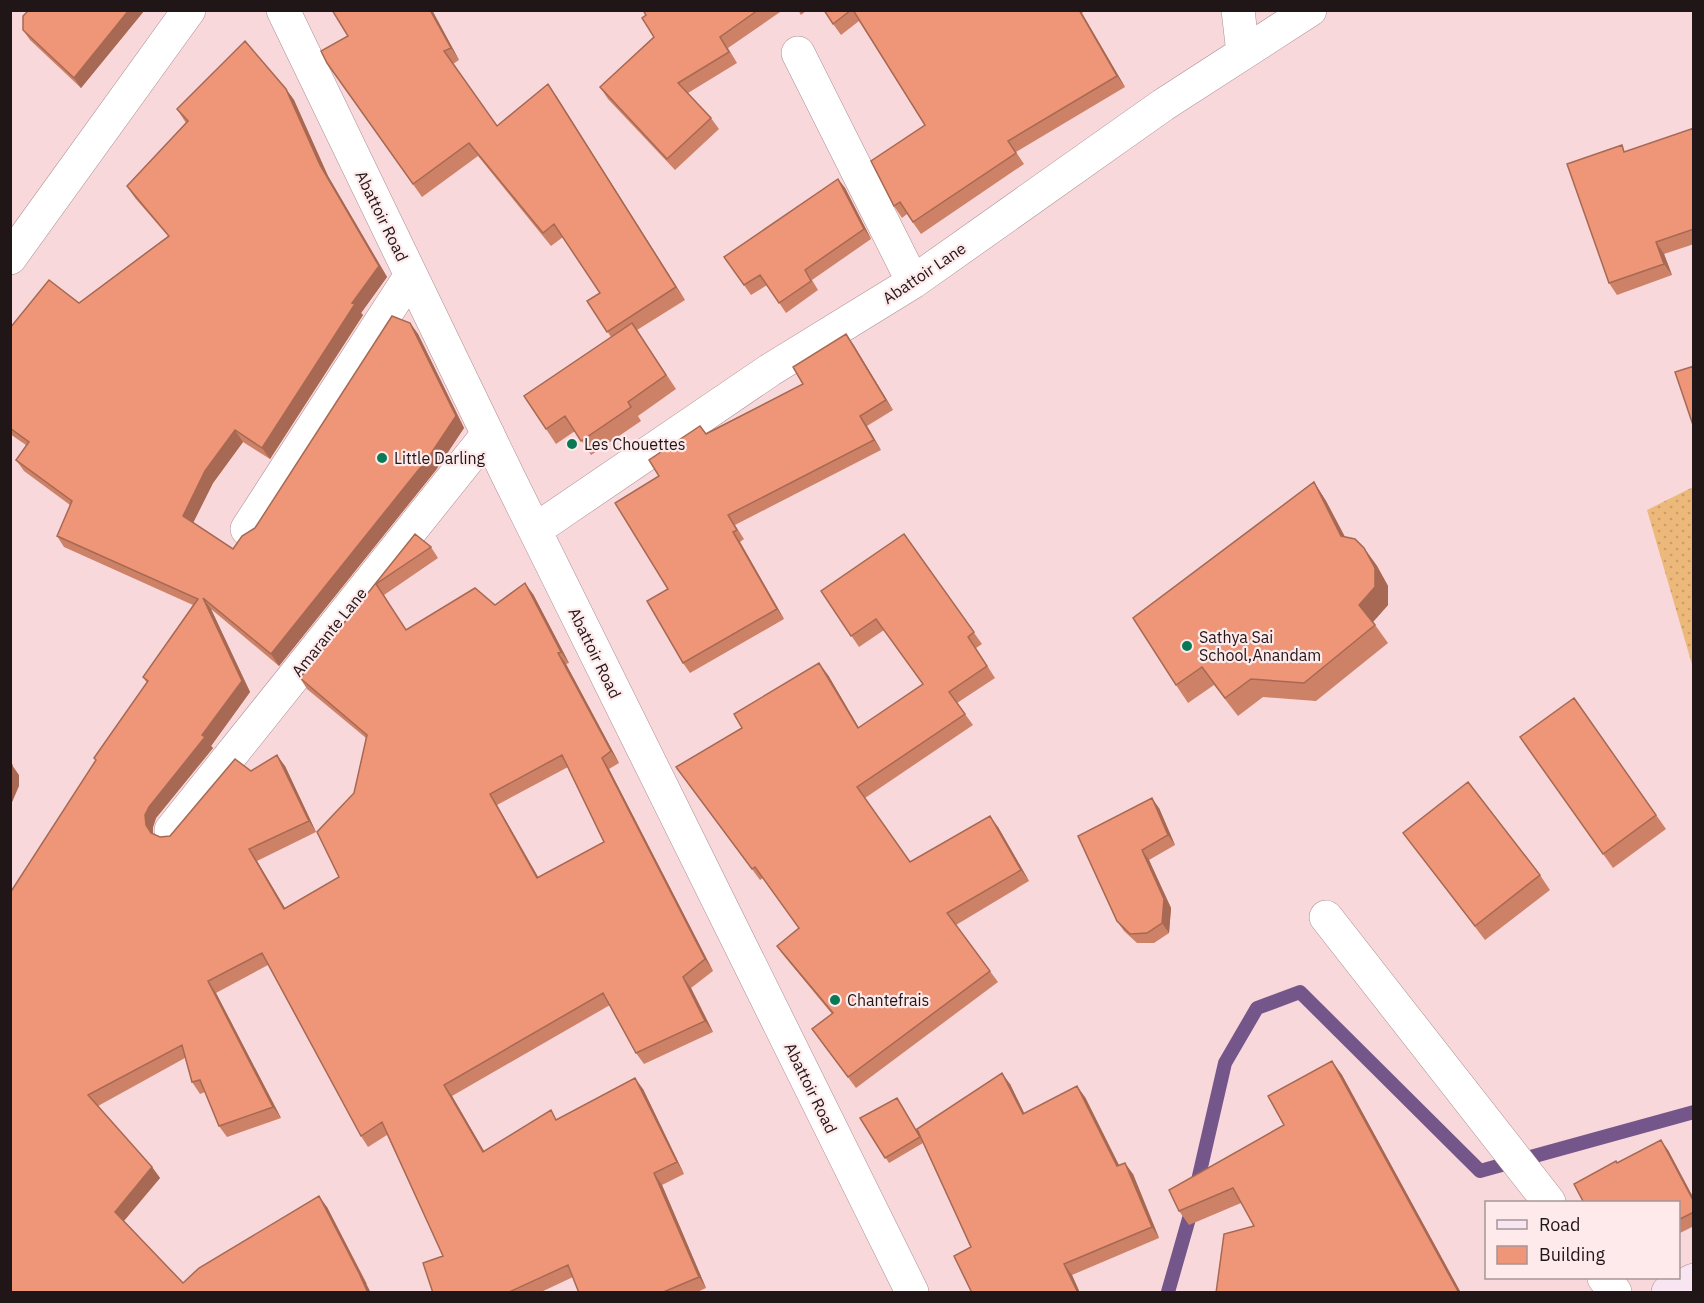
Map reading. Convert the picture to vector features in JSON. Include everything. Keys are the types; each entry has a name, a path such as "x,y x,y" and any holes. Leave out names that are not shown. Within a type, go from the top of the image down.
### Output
{"main road":[{"path":"1668,1293 1694,1280"}],"street":[{"path":"10,258 189,10"},
{"name":"Abattoir Road","path":"283,10 535,530 912,1293"},
{"path":"1238,10 1244,53"},
{"name":"Abattoir Lane","path":"535,530 770,370 913,282 1163,105 1310,10"},
{"path":"798,53 913,282"},
{"path":"247,529 411,274"},
{"name":"Amarante Lane","path":"171,830 488,434"},
{"path":"1326,917 1493,1127 1545,1197"},
{"path":"1605,1279 1615,1293"}],"shaded area":[{"path":"1693,487 1693,668 1647,510"}],"building":[{"path":"29,10 129,10 74,78 23,30 23,16"},
{"path":"332,10 430,10 451,48 444,51 497,126 548,84 676,287 607,332 587,301 600,293 554,224 543,233 469,143 413,184 327,63 321,51 348,36"},
{"path":"643,10 758,10 720,37 729,52 678,83 711,118 667,159 600,87 654,37 642,18 646,15"},
{"path":"824,10 851,10 833,24"},
{"path":"853,10 1079,10 1117,76 1008,141 1016,153 913,222 900,202 894,206 871,161 925,125"},
{"path":"245,41 286,89 320,165 379,266 352,303 355,304 262,448 235,430 205,471 183,516 233,549 242,536 255,528 392,316 410,323 456,416 428,458 271,654 203,598 242,681 202,735 205,737 149,807 145,815 146,825 151,833 160,837 170,836 235,759 251,771 277,755 309,821 249,849 284,909 339,877 317,832 354,793 367,735 300,678 415,534 431,547 376,584 406,630 475,588 495,605 525,583 561,652 558,653 611,751 602,758 705,959 683,977 705,1021 636,1053 603,993 444,1085 483,1152 551,1110 556,1120 635,1078 677,1162 654,1173 699,1277 661,1293 579,1293 568,1265 507,1293 433,1293 423,1263 443,1256 382,1122 361,1136 262,953 208,981 273,1107 219,1126 200,1080 192,1082 182,1045 88,1095 152,1167 115,1212 183,1283 199,1268 319,1196 368,1293 10,1293 10,893 96,760 94,758 148,681 143,677 198,599 57,536 72,501 16,460 29,442 10,428 10,328 49,280 79,303 169,236 127,186 188,121 177,109","holes":["562,755 604,842 537,878 490,794"]},
{"path":"1694,128 1694,229 1656,242 1664,264 1609,283 1567,164 1622,145 1624,152"},
{"path":"838,179 864,229 805,270 811,281 779,303 760,275 744,285 724,257"},
{"path":"632,323 666,375 628,402 631,407 581,441 565,416 546,429 524,396"},
{"path":"846,334 886,400 860,416 874,440 728,515 737,530 733,532 777,609 683,663 647,601 668,589 615,503 659,476 649,460 700,426 706,434 803,384 793,367"},
{"path":"1694,366 1694,428 1675,372"},
{"path":"1314,482 1341,536 1355,539 1364,548 1375,568 1375,587 1359,605 1375,625 1304,683 1251,679 1225,698 1202,667 1176,685 1133,618"},
{"path":"904,534 974,632 968,637 987,666 949,692 965,714 857,787 910,862 990,816 1021,870 947,913 990,971 848,1077 812,1029 833,1013 777,946 799,928 755,867 752,869 676,767 742,728 734,714 819,663 858,728 923,684 876,619 851,636 821,591"},
{"path":"1574,698 1656,815 1603,854 1520,737"},
{"path":"10,763 12,776 10,780"},
{"path":"1468,782 1540,875 1475,926 1403,833"},
{"path":"1152,798 1168,835 1142,850 1164,899 1162,923 1147,933 1130,934 1117,921 1078,836"},
{"path":"1332,1061 1459,1293 1216,1293 1224,1234 1254,1226 1233,1188 1179,1211 1169,1190 1284,1125 1268,1096"},
{"path":"1002,1073 1023,1114 1077,1086 1117,1166 1125,1163 1152,1227 1064,1264 1078,1293 972,1293 954,1256 971,1247 917,1129"},
{"path":"897,1098 920,1137 885,1158 860,1118"},
{"path":"1661,1140 1694,1202 1694,1212 1680,1219 1680,1201 1583,1201 1574,1184 1616,1161 1617,1163"}],"waterway":[{"path":"1196,1189 1225,1063 1257,1008 1300,992 1480,1171 1694,1112"},
{"path":"1168,1292 1192,1208"}],"place":[{"name":"Les Chouettes","path":"572,444"},
{"name":"Little Darling","path":"382,458"},
{"name":"Sathya Sai School,Anandam","path":"1187,646"},
{"name":"Chantefrais","path":"835,1000"}]}
